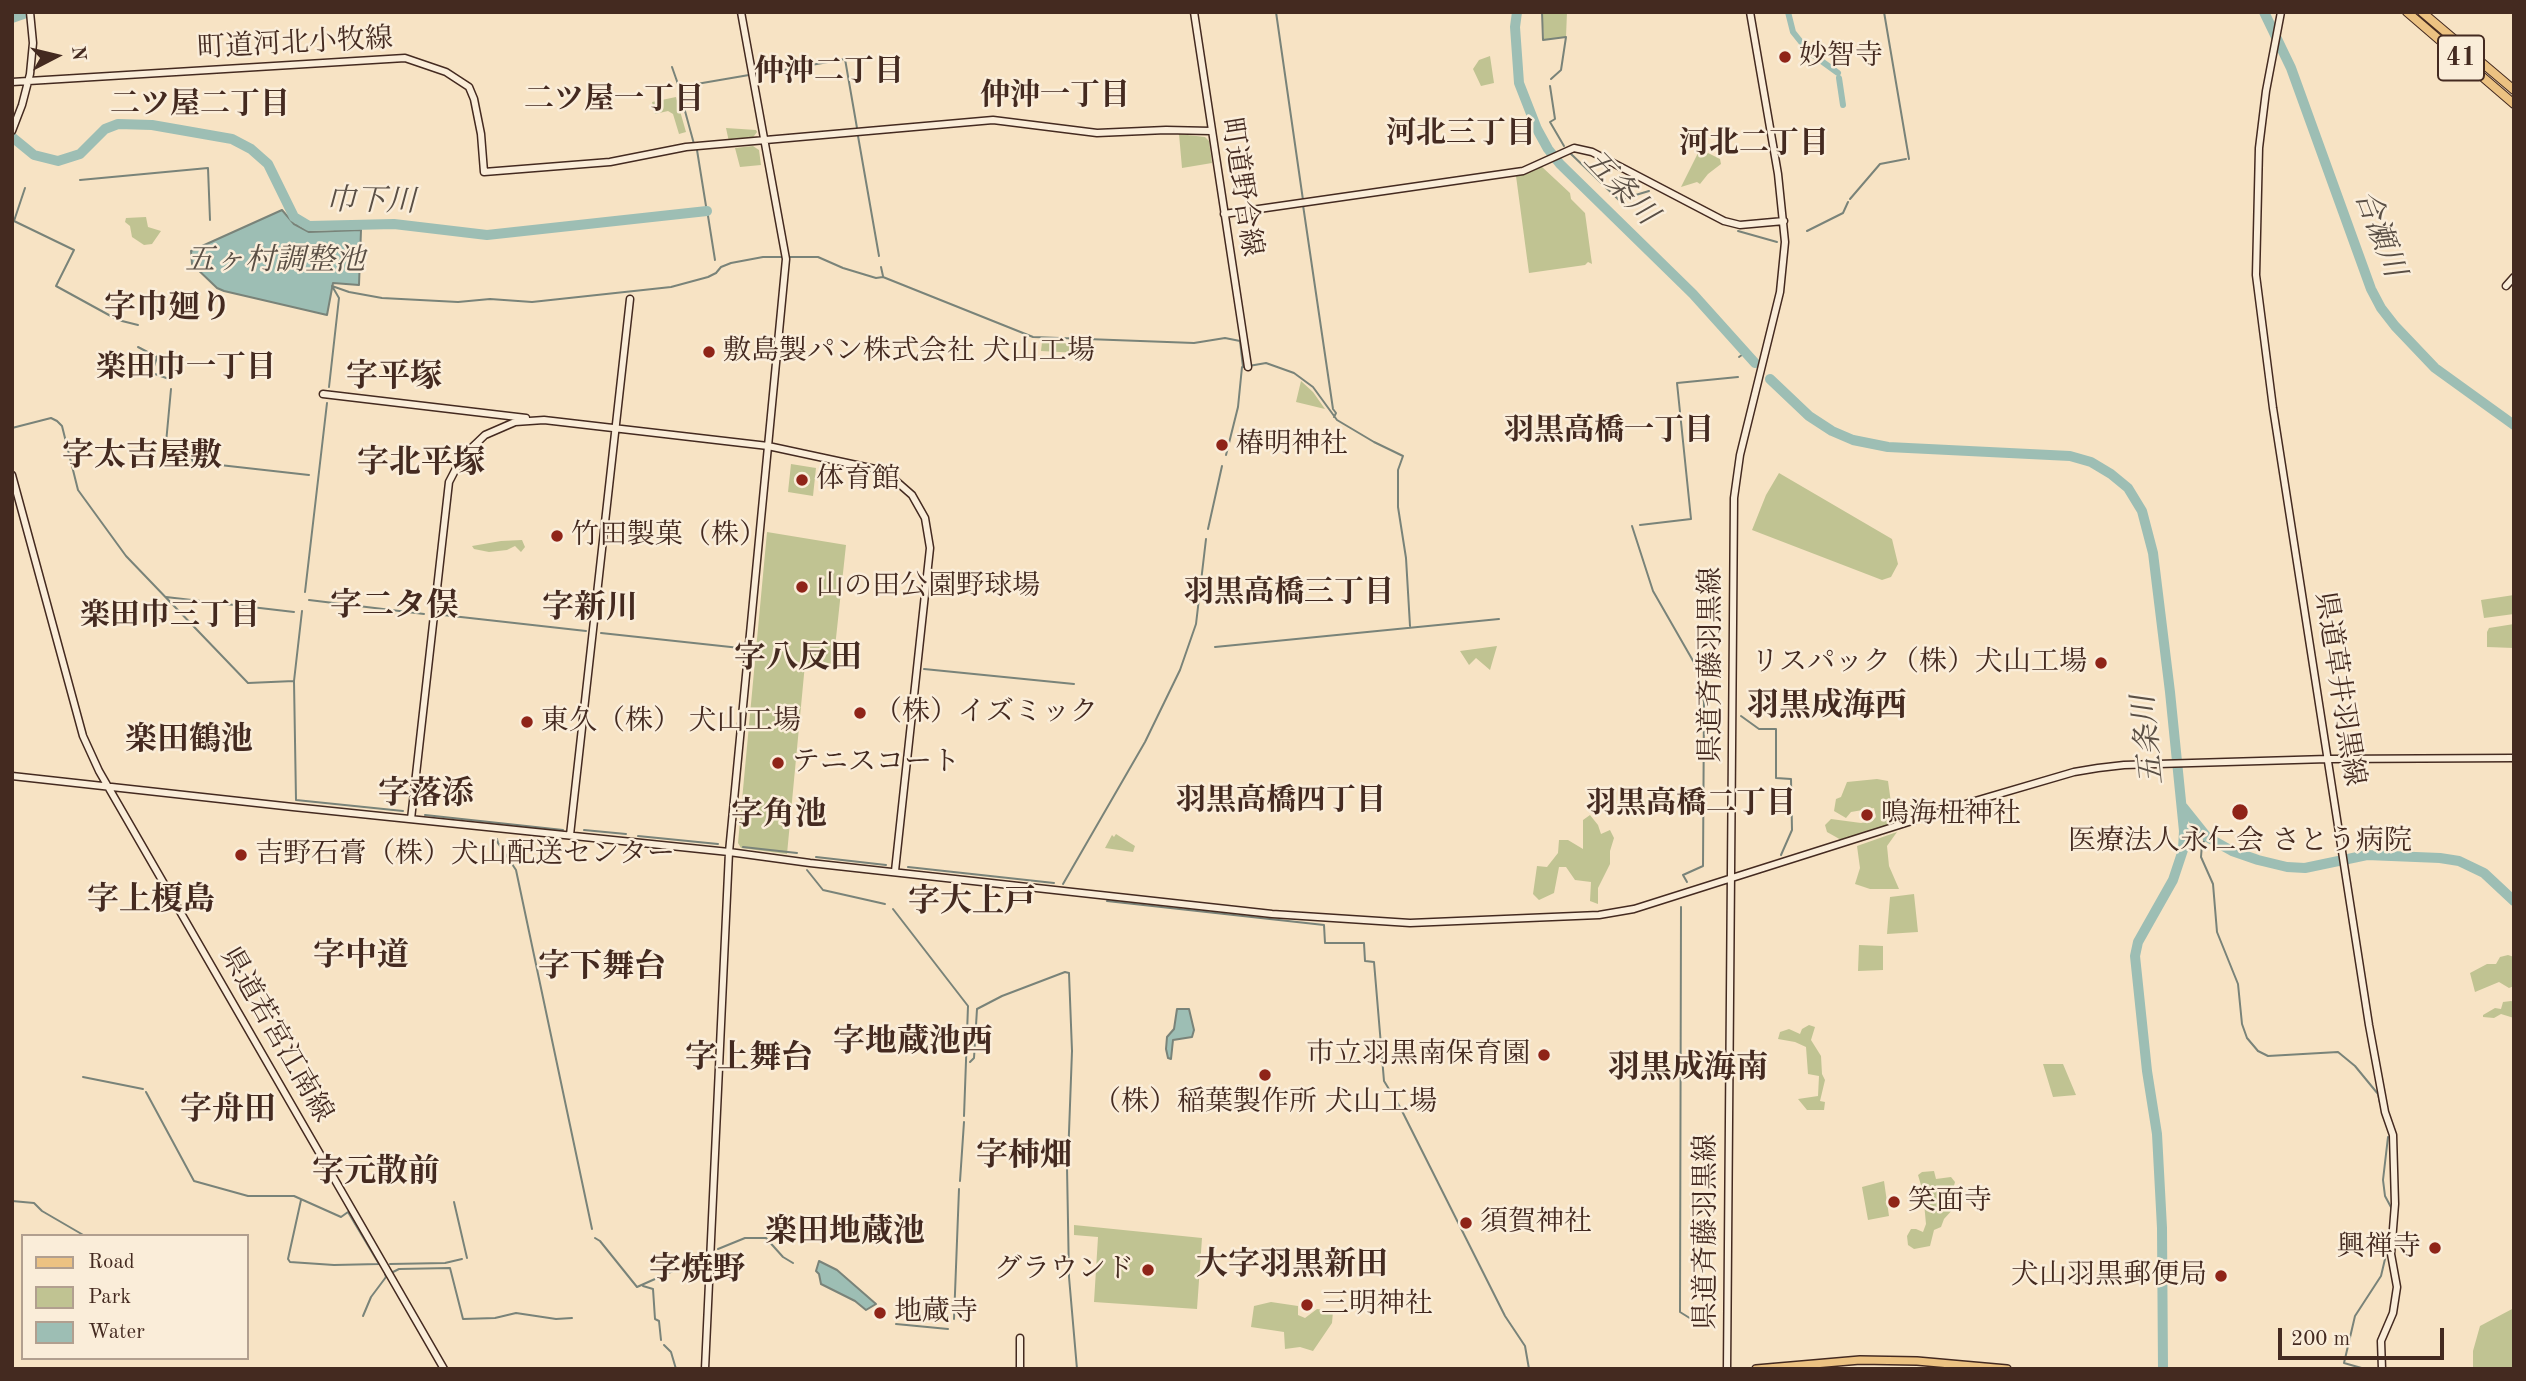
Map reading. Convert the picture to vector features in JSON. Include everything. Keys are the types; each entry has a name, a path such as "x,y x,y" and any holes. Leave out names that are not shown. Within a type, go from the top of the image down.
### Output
{"highway":[{"name":"41","path":"2407,12 2514,104"},
{"name":"41","path":"2422,12 2514,90"}],"main road":[{"path":"1756,1369 1860,1360 1917,1361 2007,1369"}],"street":[{"path":"705,1369 729,852 786,259 741,12"},
{"name":"町道野合線","path":"1194,12 1248,367"},
{"name":"県道斉藤羽黒線","path":"1727,1369 1735,492 1742,447 1782,279 1785,242 1768,113 1750,12"},
{"name":"県道草井羽黒線","path":"2281,12 2259,148 2256,275 2275,419 2369,1024 2385,1112 2393,1135 2395,1166 2391,1254 2397,1287 2393,1312 2381,1341 2382,1369"},
{"path":"13,129 29,81 33,43 31,14"},
{"name":"町道河北小牧線","path":"12,82 405,58 446,72 469,87 477,114 484,172 610,162 686,147 993,120 1097,133 1211,131"},
{"path":"1224,214 1517,172 1574,149 1591,152 1728,222 1744,225 1784,221"},
{"path":"2506,286 2514,277"},
{"path":"570,835 631,299"},
{"path":"323,394 768,446 882,472 909,492 920,507 930,540 895,871"},
{"path":"411,819 449,482 462,457 481,438 501,426 530,419"},
{"name":"県道若宮江南線","path":"12,475 83,736 108,788 444,1369"},
{"path":"12,776 729,852 1272,914 1410,923 1610,914 1634,909 2074,772 2124,765 2328,759 2514,758"},
{"path":"1020,1338 1020,1369"}],"green space":[{"path":"1542,12 1567,12 1566,37 1544,40"},
{"path":"1490,56 1494,83 1481,86 1473,69 1479,60"},
{"path":"676,97 686,132 679,134 673,114 668,111 655,114 652,102"},
{"path":"726,128 757,132 751,140 729,142"},
{"path":"1179,134 1205,137 1209,141 1212,163 1182,168"},
{"path":"753,146 759,150 761,165 740,167 735,148"},
{"path":"1700,149 1720,159 1721,164 1700,184 1697,182 1681,187"},
{"path":"1541,166 1570,193 1571,199 1585,213 1592,264 1588,262 1585,265 1529,273 1516,176"},
{"path":"146,217 148,227 161,231 152,244 144,245 132,237 130,226 125,222 126,218"},
{"path":"1042,342 1077,344 1078,353 1041,351"},
{"path":"1301,381 1313,392 1325,409 1296,402"},
{"name":"体育館","path":"791,464 816,468 813,496 788,492"},
{"path":"1779,473 1892,539 1898,564 1891,577 1882,580 1752,530 1766,495"},
{"path":"767,532 846,545 833,666 805,664 787,854 741,848 738,843"},
{"path":"522,540 525,547 521,552 515,546 489,552 474,549 472,546 501,541"},
{"path":"2514,595 2514,614 2484,618 2481,600"},
{"path":"2514,624 2514,648 2487,647 2489,628"},
{"path":"1497,646 1490,670 1476,658 1469,665 1460,651"},
{"path":"1877,779 1888,781 1893,817 1890,823 1843,841 1827,832 1825,825 1831,819 1861,823 1872,821 1876,817 1874,808 1851,812 1846,818 1834,811 1836,799 1841,797 1847,782"},
{"path":"1590,815 1601,834 1610,830 1614,838 1610,864 1598,888 1598,904 1590,901 1591,882 1575,880 1566,867 1559,867 1554,893 1539,900 1533,894 1537,866 1547,867 1558,853 1559,840 1568,840 1583,849 1583,820"},
{"path":"1897,832 1887,846 1889,866 1899,889 1870,889 1855,884 1860,868 1857,846"},
{"path":"1116,834 1135,846 1133,852 1105,848 1112,835 1114,837"},
{"path":"1914,894 1918,932 1887,934 1890,897"},
{"path":"1859,945 1883,946 1883,970 1858,971"},
{"path":"2500,957 2514,957 2514,986 2509,988 2499,982 2475,992 2470,973 2487,964 2496,964"},
{"path":"2503,1002 2514,1002 2514,1018 2501,1014 2494,1018 2483,1017 2495,1008 2501,1009"},
{"path":"1809,1025 1815,1027 1811,1040 1821,1056 1825,1080 1820,1101 1825,1102 1824,1110 1807,1110 1798,1099 1818,1096 1819,1076 1808,1074 1806,1047 1778,1039 1780,1032 1789,1029 1800,1034 1802,1029"},
{"path":"2043,1064 2063,1064 2076,1095 2053,1097"},
{"path":"1934,1171 1936,1179 1951,1177 1955,1182 1952,1193 1954,1208 1941,1227 1934,1230 1930,1246 1914,1249 1908,1245 1907,1236 1911,1229 1923,1232 1926,1224 1923,1192 1918,1175"},
{"path":"1884,1181 1889,1216 1868,1220 1862,1187"},
{"name":"グラウンド","path":"1074,1225 1202,1238 1197,1309 1094,1302 1098,1237 1074,1235"},
{"path":"1271,1302 1298,1306 1298,1315 1305,1318 1317,1309 1333,1311 1332,1323 1313,1351 1300,1347 1285,1349 1284,1332 1251,1327 1254,1306"},
{"path":"2514,1308 2514,1369 2473,1369 2473,1351 2480,1326"}],"water":[{"name":"五ヶ村調整池","path":"282,210 294,224 309,232 361,230 359,285 333,283 327,315 224,291 217,288 192,264 191,251"},
{"path":"1177,1009 1189,1009 1194,1030 1192,1037 1173,1040 1171,1059 1168,1058 1166,1049 1167,1037 1174,1029"},
{"path":"819,1261 837,1270 876,1304 866,1310 855,1301 821,1284 816,1271"}],"waterway":[{"path":"12,18 29,12"},
{"path":"1276,12 1303,200"},
{"name":"五条川","path":"1517,12 1515,27 1519,83 1548,149 1560,164 1693,294 1755,363"},
{"path":"1542,12 1543,40 1566,37 1561,70 1551,79"},
{"path":"1788,12 1793,32 1809,52 1838,73"},
{"path":"1884,12 1909,159"},
{"name":"合瀬川","path":"2264,12 2291,68 2371,289 2381,308 2435,368 2514,425"},
{"path":"755,75 845,59 857,128"},
{"path":"672,67 679,87 749,75"},
{"path":"1839,78 1843,105"},
{"path":"1550,86 1555,119 1550,122 1564,146"},
{"path":"679,89 694,144"},
{"name":"巾下川","path":"12,137 34,155 58,161 80,154 105,129 118,124 152,125 232,139 251,149 268,164 294,217 309,226 394,224 487,235 707,211"},
{"path":"858,136 879,256"},
{"path":"697,150 706,206"},
{"path":"1570,153 1619,200 1649,191"},
{"path":"1850,199 1880,164 1906,159"},
{"path":"80,180 208,168 210,220"},
{"path":"25,188 14,221 74,250 56,286 118,320 138,325"},
{"path":"1807,231 1843,213 1848,202"},
{"path":"1303,205 1333,409 1336,413 1334,417"},
{"path":"708,216 715,260"},
{"name":"巾下川","path":"294,217 298,226"},
{"path":"1738,231 1777,242"},
{"path":"332,286 382,298 532,302 671,287 708,277 731,263 763,257 782,257"},
{"path":"787,257 818,257 843,268 876,278 883,277 1033,337 1194,343 1225,338 1240,341 1243,367 1266,363 1294,373 1313,387 1337,420 1403,456 1398,470 1398,507 1406,558 1410,626"},
{"path":"881,267 883,276"},
{"path":"329,387 339,298 332,286"},
{"path":"138,347 157,357 152,373 172,380"},
{"name":"五条川","path":"1739,357 1746,352"},
{"path":"1226,455 1238,407 1242,367"},
{"path":"1640,525 1691,519 1677,383 1738,377"},
{"name":"五条川","path":"1770,379 1809,416 1832,431 1853,440 1888,447 2070,456 2091,462 2111,474 2128,488 2142,511 2153,553 2184,831 2183,850 2173,880 2138,942 2135,956 2147,1071 2157,1134 2162,1228 2163,1369"},
{"path":"171,389 166,443 181,445 188,450 193,462 309,475"},
{"path":"305,592 327,403"},
{"path":"12,428 51,418 57,421 62,426 78,490 126,556 248,683 294,681"},
{"path":"1208,529 1222,466"},
{"path":"1632,526 1653,591 1696,666 1704,702 1703,866 1683,875 1687,882"},
{"path":"1063,884 1145,742 1180,670 1196,624 1206,539"},
{"path":"166,597 294,612"},
{"path":"309,600 424,614"},
{"path":"302,611 294,681 296,800 403,811"},
{"path":"443,615 586,631"},
{"path":"1215,647 1499,619"},
{"path":"601,633 740,648"},
{"path":"924,669 1074,684"},
{"path":"1741,716 1759,729 1776,729 1776,778 1791,779 1792,830 1781,855"},
{"path":"2183,807 2207,837 2232,851 2258,860 2305,868 2367,855 2459,861 2484,873 2514,901"},
{"path":"425,815 563,830"},
{"path":"584,830 626,834"},
{"path":"638,836 718,844"},
{"path":"2207,837 2202,844 2201,857 2213,884 2217,932 2238,984 2242,1024 2247,1038 2258,1051 2268,1056 2338,1052 2355,1066 2378,1094 2380,1103"},
{"path":"497,839 516,870 592,1229"},
{"path":"743,847 797,853"},
{"path":"816,857 886,865"},
{"path":"908,867 1054,883"},
{"path":"807,870 823,890 885,904"},
{"path":"1107,901 1324,925 1325,943 1364,943 1365,961 1374,962 1384,1081 1400,1107 1505,1316 1525,1346 1529,1369"},
{"path":"1681,907 1680,1312 1704,1327 1711,1326"},
{"path":"893,909 968,1006 964,1116"},
{"path":"970,1062 974,1058 977,1009 1002,996 1065,972 1069,973 1072,1051 1068,1159"},
{"path":"83,1077 143,1089"},
{"path":"146,1092 194,1181 248,1196 294,1196 341,1217 348,1212 379,1264 290,1262 288,1259 301,1200"},
{"path":"960,1181 964,1122"},
{"path":"2388,1137 2383,1180 2385,1196 2392,1209"},
{"path":"1067,1167 1069,1277 1077,1369"},
{"path":"954,1319 959,1189"},
{"path":"12,1201 34,1203 42,1211 82,1234"},
{"path":"454,1202 467,1258"},
{"path":"595,1238 637,1287 698,1257"},
{"path":"718,1249 745,1238 766,1238 783,1257 793,1263"},
{"path":"2365,1369 2344,1363 2355,1316 2381,1276 2389,1242"},
{"path":"390,1264 445,1263 462,1259"},
{"path":"393,1272 399,1269 450,1268 463,1319 495,1318 516,1313 556,1319 572,1318"},
{"path":"363,1316 371,1297 386,1277 385,1274"},
{"path":"643,1286 653,1289 655,1319 659,1321 661,1340"},
{"path":"896,1324 948,1329"},
{"path":"664,1345 671,1352 676,1369"}],"place":[{"name":"妙智寺","path":"1785,57"},
{"name":"敷島製パン株式会社 犬山工場","path":"709,352"},
{"name":"椿明神社","path":"1222,445"},
{"name":"体育館","path":"802,480"},
{"name":"竹田製菓（株）","path":"557,536"},
{"name":"山の田公園野球場","path":"802,587"},
{"name":"リスパック（株）犬山工場","path":"2101,663"},
{"name":"（株）イズミック","path":"860,713"},
{"name":"東久（株） 犬山工場","path":"527,722"},
{"name":"テニスコート","path":"778,763"},
{"name":"医療法人永仁会 さとう病院","path":"2240,812"},
{"name":"鳴海杻神社","path":"1867,815"},
{"name":"吉野石膏（株）犬山配送センター","path":"241,855"},
{"name":"市立羽黒南保育園","path":"1544,1055"},
{"name":"（株）稲葉製作所 犬山工場","path":"1265,1075"},
{"name":"笑面寺","path":"1894,1202"},
{"name":"須賀神社","path":"1466,1223"},
{"name":"興禅寺","path":"2435,1248"},
{"name":"グラウンド","path":"1148,1270"},
{"name":"犬山羽黒郵便局","path":"2221,1276"},
{"name":"三明神社","path":"1307,1305"},
{"name":"地蔵寺","path":"880,1313"}],"district":[{"name":"仲沖二丁目","path":"829,72"},
{"name":"仲沖一丁目","path":"1055,96"},
{"name":"二ツ屋一丁目","path":"614,100"},
{"name":"二ツ屋二丁目","path":"200,105"},
{"name":"河北三丁目","path":"1461,134"},
{"name":"河北二丁目","path":"1754,144"},
{"name":"字巾廻り","path":"168,309"},
{"name":"楽田巾一丁目","path":"186,368"},
{"name":"字平塚","path":"394,378"},
{"name":"羽黒高橋一丁目","path":"1609,431"},
{"name":"字太吉屋敷","path":"142,457"},
{"name":"字北平塚","path":"421,464"},
{"name":"羽黒高橋三丁目","path":"1289,593"},
{"name":"字二タ俣","path":"394,607"},
{"name":"字新川","path":"590,609"},
{"name":"楽田巾三丁目","path":"170,616"},
{"name":"字八反田","path":"798,659"},
{"name":"羽黒成海西","path":"1827,707"},
{"name":"楽田鶴池","path":"189,741"},
{"name":"字落添","path":"426,795"},
{"name":"羽黒高橋四丁目","path":"1281,801"},
{"name":"羽黒高橋二丁目","path":"1691,804"},
{"name":"字角池","path":"779,816"},
{"name":"字上榎島","path":"151,901"},
{"name":"字大上戸","path":"972,903"},
{"name":"字中道","path":"361,957"},
{"name":"字下舞台","path":"602,968"},
{"name":"字地蔵池西","path":"913,1043"},
{"name":"字上舞台","path":"749,1059"},
{"name":"羽黒成海南","path":"1688,1069"},
{"name":"字舟田","path":"228,1111"},
{"name":"字柿畑","path":"1024,1157"},
{"name":"字元散前","path":"376,1173"},
{"name":"楽田地蔵池","path":"845,1233"},
{"name":"大字羽黒新田","path":"1292,1266"},
{"name":"字焼野","path":"697,1271"}]}
